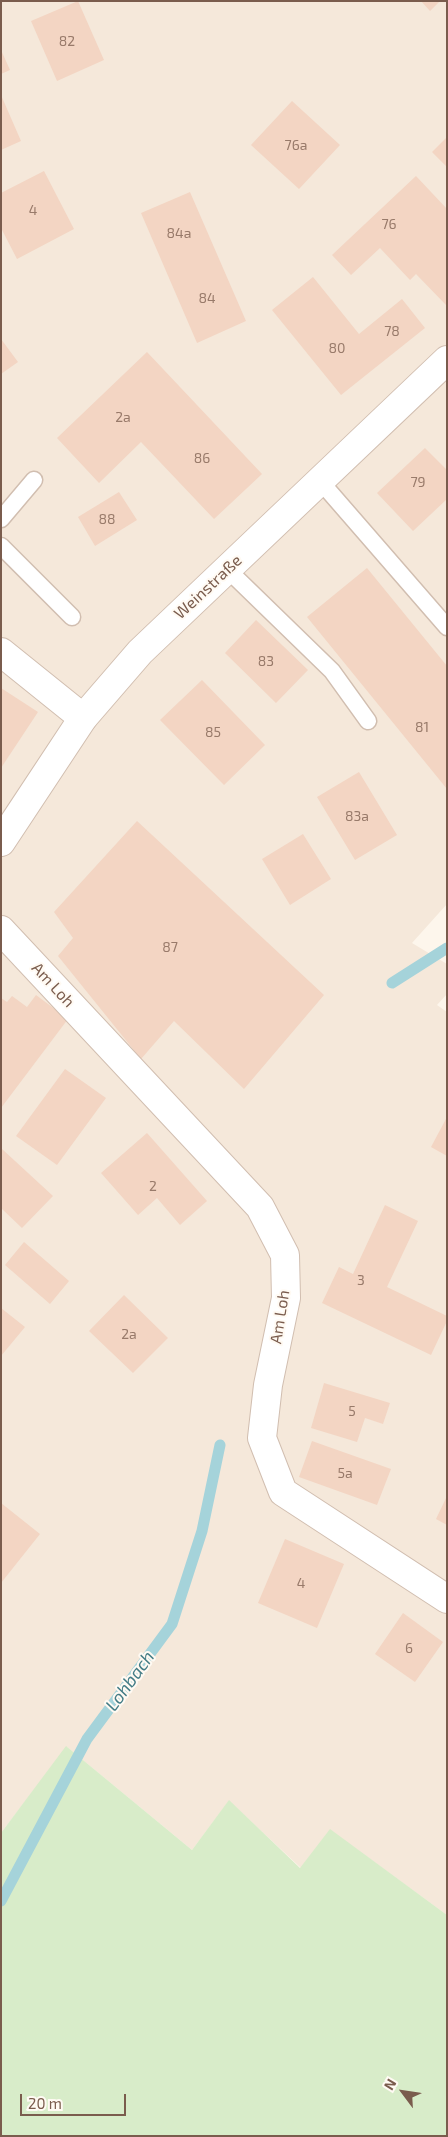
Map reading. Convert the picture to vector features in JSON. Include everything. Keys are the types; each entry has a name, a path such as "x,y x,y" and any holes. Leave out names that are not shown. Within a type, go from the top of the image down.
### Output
{"street":[{"name":"Weinstraße","path":"1,842 83,718 140,652 321,482 447,360"},
{"path":"1,652 83,718"},
{"name":"Am Loh","path":"1,930 260,1207 285,1255 286,1298 268,1385 262,1438 283,1492 447,1599"}],"lane":[{"path":"1,519 34,480"},
{"path":"321,482 447,627"},
{"path":"1,546 72,617"},
{"path":"227,569 332,671 368,721"}],"shaded area":[{"path":"1,1 447,1 447,904 412,943 447,964 447,994 437,1005 447,1012 447,1915 330,1830 301,1868 229,1801 192,1850 67,1747 1,1833"}],"green space":[{"path":"66,1746 192,1850 229,1800 300,1868 330,1829 447,1915 447,2136 1,2136 1,1833"}],"building":[{"path":"78,1 104,60 57,81 31,21"},
{"path":"421,1 440,1 430,11"},
{"path":"1,50 10,70 1,74"},
{"path":"1,95 21,141 1,150"},
{"path":"292,101 340,145 299,189 251,145"},
{"path":"447,137 447,167 432,152"},
{"path":"44,171 74,229 17,259 1,228 1,193"},
{"path":"416,176 447,209 446,305 416,274 410,280 380,248 351,275 332,255"},
{"path":"190,192 246,321 197,343 141,213"},
{"path":"313,277 359,334 402,299 425,328 341,395 272,310"},
{"path":"1,339 18,362 1,374"},
{"path":"147,352 262,474 214,519 141,442 99,483 57,438"},
{"path":"425,448 447,470 447,499 413,531 377,493"},
{"path":"119,492 137,520 95,546 78,517"},
{"path":"367,568 447,666 447,789 307,617"},
{"path":"256,620 308,670 276,703 225,653"},
{"path":"202,680 265,745 224,785 160,720"},
{"path":"1,688 38,712 1,768"},
{"path":"359,772 397,835 355,860 317,797"},
{"path":"137,821 324,995 244,1089 174,1021 141,1059 58,956 73,938 54,912"},
{"path":"303,834 331,879 290,905 262,859"},
{"path":"36,995 68,1019 1,1108 1,998 7,1002 12,996 27,1007"},
{"path":"65,1069 106,1098 57,1165 16,1136"},
{"path":"447,1117 447,1156 431,1147"},
{"path":"147,1133 207,1201 180,1225 157,1198 138,1215 101,1173"},
{"path":"2,1149 53,1196 22,1228 1,1208"},
{"path":"385,1205 418,1221 387,1287 447,1316 447,1321 431,1355 322,1303 339,1267 353,1274"},
{"path":"24,1242 69,1281 50,1304 5,1265"},
{"path":"124,1295 168,1338 133,1373 89,1331"},
{"path":"1,1308 25,1327 1,1356"},
{"path":"324,1383 390,1403 383,1424 365,1418 357,1442 311,1428"},
{"path":"312,1441 391,1469 377,1505 299,1477"},
{"path":"447,1496 447,1525 436,1519"},
{"path":"1,1503 40,1534 1,1583"},
{"path":"285,1539 344,1564 317,1628 258,1603"},
{"path":"403,1613 443,1642 415,1682 375,1654"}],"waterway":[{"name":"Lohbach","path":"392,983 447,948"},
{"name":"Lohbach","path":"1,1901 87,1739 172,1624 202,1531 220,1445"}]}
